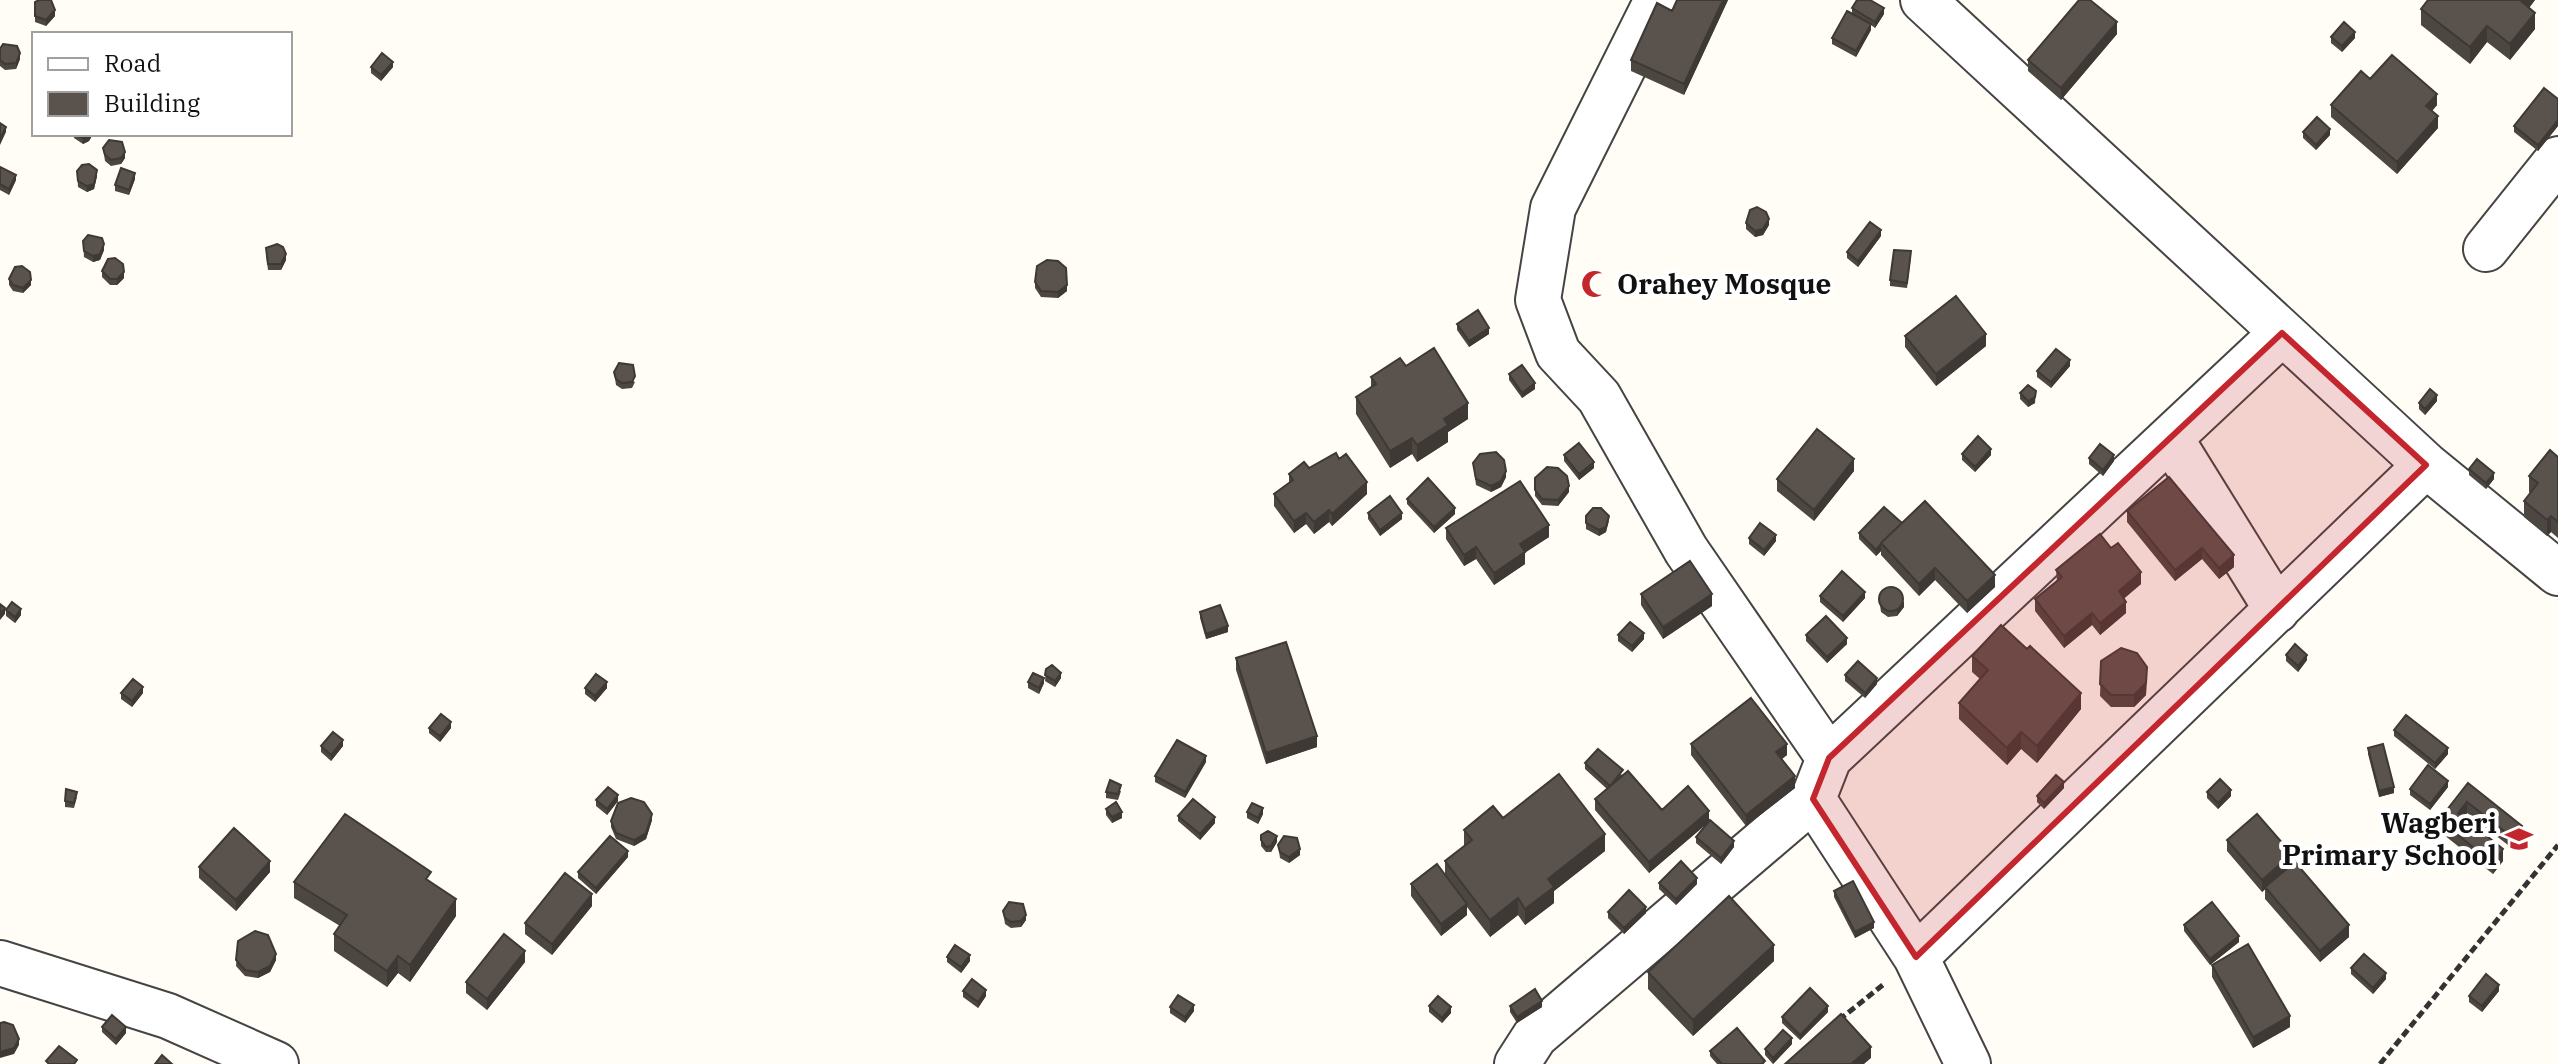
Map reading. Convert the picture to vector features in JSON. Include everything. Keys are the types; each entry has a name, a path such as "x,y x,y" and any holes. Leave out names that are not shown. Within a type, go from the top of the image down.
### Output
{"street":[{"path":"1657,0 1553,208 1538,300 1558,353 1599,397 1686,550 1829,758"},
{"path":"1923,0 2426,465 2558,573"},
{"path":"2486,249 2558,159"},
{"path":"1517,1064 1535,1036 1813,799 1829,758 2282,333"},
{"path":"2171,439 2277,610"},
{"path":"1916,957 2426,465"},
{"path":"1813,799 1916,957 1968,1064"},
{"path":"0,963 168,1016 276,1064"}],"path":[{"path":"2380,1064 2558,845"},
{"path":"1831,1027 1916,957"}],"highlighted area":[{"path":"2282,333 2426,465 1916,957 1813,799 1829,758"}],"building":[{"path":"51,0 55,10 46,20 35,16 35,2"},
{"path":"1677,0 1723,0 1684,84 1631,60 1657,3 1672,11"},
{"path":"1857,0 1870,0 1884,8 1875,22 1852,8"},
{"path":"2079,0 2090,0 2117,22 2061,88 2028,60"},
{"path":"2428,0 2522,0 2535,13 2510,44 2487,26 2470,47 2421,9"},
{"path":"1847,11 1871,24 1856,51 1832,38"},
{"path":"2344,22 2355,32 2342,46 2331,37"},
{"path":"3,44 17,46 20,53 16,63 5,64 0,60"},
{"path":"382,53 393,62 381,75 371,67"},
{"path":"2392,55 2437,94 2426,106 2438,116 2397,162 2331,105 2361,71 2370,79"},
{"path":"2544,88 2558,99 2558,120 2538,145 2514,126"},
{"path":"2317,117 2330,129 2316,145 2303,132"},
{"path":"0,123 6,127 0,139"},
{"path":"109,140 122,142 125,152 121,158 111,160 105,155 103,148"},
{"path":"89,164 97,170 94,184 87,186 78,181 77,171 82,165"},
{"path":"0,167 16,175 9,189 0,184"},
{"path":"121,168 135,173 129,190 115,185"},
{"path":"1757,207 1766,212 1769,219 1763,229 1755,231 1746,223 1750,210"},
{"path":"1870,222 1881,230 1858,261 1847,252"},
{"path":"88,235 102,238 104,244 100,254 93,256 84,251 83,241"},
{"path":"277,244 283,247 286,254 281,264 268,264 266,248"},
{"path":"1894,250 1911,251 1907,283 1890,280"},
{"path":"115,258 123,264 124,272 117,279 110,279 102,271 108,259"},
{"path":"1047,260 1058,261 1066,268 1067,285 1058,292 1041,291 1035,282 1037,266"},
{"path":"22,266 30,272 31,280 23,288 13,285 9,279 15,267"},
{"path":"1956,296 1986,334 1936,374 1905,336"},
{"path":"1478,310 1489,328 1469,341 1457,324"},
{"path":"1434,348 1468,403 1444,419 1448,425 1417,445 1412,438 1390,451 1356,397 1376,384 1371,377 1400,358 1406,366"},
{"path":"2056,349 2070,360 2051,382 2037,371"},
{"path":"619,363 633,365 635,376 632,382 622,383 616,379 614,372"},
{"path":"1522,365 1535,383 1522,393 1509,374"},
{"path":"2028,385 2036,391 2035,397 2028,401 2020,393"},
{"path":"2430,389 2437,395 2425,409 2419,403"},
{"path":"1817,429 1854,459 1814,510 1777,479"},
{"path":"1978,436 1991,449 1975,467 1962,454"},
{"path":"1579,443 1594,462 1579,474 1564,455"},
{"path":"2100,444 2114,455 2103,470 2089,458"},
{"path":"2550,450 2558,457 2558,522 2551,516 2547,520 2524,501 2538,483 2529,476"},
{"path":"1496,452 1504,460 1506,471 1501,481 1491,486 1476,479 1473,463 1480,454"},
{"path":"1336,453 1339,459 1346,454 1367,482 1332,514 1329,510 1314,522 1306,513 1294,521 1274,494 1293,480 1289,474 1304,462 1309,468"},
{"path":"2477,459 2494,473 2486,483 2469,469"},
{"path":"1547,467 1558,468 1567,476 1569,486 1558,500 1542,499 1535,490 1535,478"},
{"path":"2169,477 2234,555 2219,568 2202,548 2175,570 2127,511"},
{"path":"1428,478 1455,508 1434,527 1407,499"},
{"path":"1520,481 1549,525 1520,544 1525,552 1494,573 1476,547 1464,555 1446,528"},
{"path":"1390,496 1402,513 1380,530 1368,513"},
{"path":"1925,501 1995,575 1967,601 1935,568 1919,584 1881,543"},
{"path":"1884,507 1902,523 1876,550 1859,533"},
{"path":"1593,508 1601,508 1609,516 1606,527 1599,530 1586,523 1586,516"},
{"path":"1760,523 1776,535 1764,550 1749,538"},
{"path":"2100,534 2111,548 2118,543 2141,572 2119,591 2126,602 2100,623 2092,613 2064,636 2035,599 2062,577 2056,570"},
{"path":"1690,561 1712,594 1663,627 1641,594"},
{"path":"1842,571 1865,592 1843,616 1820,596"},
{"path":"1891,587 1900,590 1903,599 1900,608 1891,611 1882,608 1879,599 1882,590"},
{"path":"12,602 21,609 15,617 6,610"},
{"path":"1220,605 1228,626 1206,634 1200,612"},
{"path":"1826,616 1847,638 1827,657 1806,635"},
{"path":"1630,622 1644,633 1632,646 1618,635"},
{"path":"2001,625 2027,649 2030,646 2081,693 2037,746 2021,732 2007,748 1959,703 1988,670 1972,656"},
{"path":"1286,642 1317,736 1266,753 1236,658"},
{"path":"2295,644 2307,655 2298,666 2286,655"},
{"path":"2121,648 2137,653 2147,667 2146,683 2134,695 2111,695 2100,684 2101,661"},
{"path":"1858,661 1877,678 1865,693 1845,675"},
{"path":"1052,665 1061,673 1055,681 1045,675 1046,669"},
{"path":"1033,673 1044,678 1039,688 1028,682"},
{"path":"596,674 607,682 595,696 585,688"},
{"path":"133,679 143,687 132,701 121,693"},
{"path":"1751,698 1787,744 1776,752 1795,776 1746,815 1691,744"},
{"path":"441,714 451,722 440,736 429,728"},
{"path":"2406,715 2448,748 2435,763 2394,730"},
{"path":"333,732 343,740 331,755 321,746"},
{"path":"1177,740 1206,756 1185,792 1155,776"},
{"path":"2383,744 2394,787 2379,791 2368,748"},
{"path":"1598,749 1623,770 1610,786 1585,763"},
{"path":"2428,765 2448,781 2430,804 2410,789"},
{"path":"1628,771 1662,810 1688,786 1709,811 1649,862 1595,799"},
{"path":"1559,774 1605,834 1548,879 1554,887 1525,909 1518,898 1490,920 1445,861 1472,840 1464,830 1493,806 1503,818"},
{"path":"2056,775 2064,782 2044,803 2037,796"},
{"path":"2220,779 2231,790 2218,803 2207,792"},
{"path":"1110,780 1121,785 1118,794 1106,792"},
{"path":"2468,783 2522,826 2513,838 2467,802 2458,813 2503,849 2493,863 2439,820"},
{"path":"608,787 618,795 607,809 596,800"},
{"path":"66,789 77,792 74,803 65,801"},
{"path":"631,798 644,802 652,814 646,833 634,840 616,833 611,821 618,803"},
{"path":"1193,799 1215,817 1200,834 1178,816"},
{"path":"1116,802 1122,812 1112,817 1106,809"},
{"path":"1252,803 1263,808 1258,818 1247,812"},
{"path":"345,814 431,872 426,879 456,899 410,965 398,956 387,971 334,934 347,915 294,882"},
{"path":"2257,814 2292,854 2262,880 2227,840"},
{"path":"1710,820 1734,841 1721,858 1696,837"},
{"path":"234,828 270,861 236,900 199,867"},
{"path":"1268,831 1277,836 1271,846 1266,847 1261,835"},
{"path":"610,836 628,851 596,888 578,872"},
{"path":"1284,836 1297,838 1300,849 1289,857 1280,852 1278,845"},
{"path":"1681,861 1697,878 1676,899 1659,883"},
{"path":"2295,862 2349,925 2320,951 2265,887"},
{"path":"1437,864 1467,904 1441,924 1411,884"},
{"path":"565,873 592,894 552,944 525,923"},
{"path":"1853,881 1874,922 1855,932 1834,891"},
{"path":"1629,890 1646,907 1624,928 1608,912"},
{"path":"1729,896 1774,945 1693,1020 1648,972"},
{"path":"1009,902 1023,904 1026,915 1021,921 1011,922 1005,918 1003,911"},
{"path":"2212,902 2239,936 2210,959 2184,925"},
{"path":"255,931 268,935 276,954 270,966 258,972 245,970 236,960 238,941"},
{"path":"504,934 525,951 487,999 466,982"},
{"path":"2248,944 2290,1016 2253,1037 2212,965"},
{"path":"955,945 970,955 961,967 947,957"},
{"path":"2364,954 2386,973 2373,988 2351,968"},
{"path":"2486,974 2499,985 2482,1006 2469,996"},
{"path":"972,979 986,990 978,1002 963,991"},
{"path":"1810,988 1828,1006 1800,1035 1782,1017"},
{"path":"1535,989 1542,1001 1517,1017 1510,1006"},
{"path":"1178,995 1194,1005 1185,1017 1170,1007"},
{"path":"1438,996 1451,1007 1442,1018 1429,1006"},
{"path":"1841,1014 1871,1047 1851,1064 1785,1064"},
{"path":"112,1015 126,1027 116,1039 102,1027"},
{"path":"0,1023 13,1025 19,1039 14,1048 0,1052"},
{"path":"1737,1028 1765,1061 1762,1064 1722,1064 1710,1051"},
{"path":"1783,1030 1792,1038 1773,1058 1765,1049"},
{"path":"59,1046 77,1060 74,1064 49,1064 46,1061"},
{"path":"162,1055 172,1064 155,1064"}],"place":[{"name":"Orahey Mosque","path":"1595,284"},
{"name":"Wagberi Primary School","path":"2519,839"}]}
